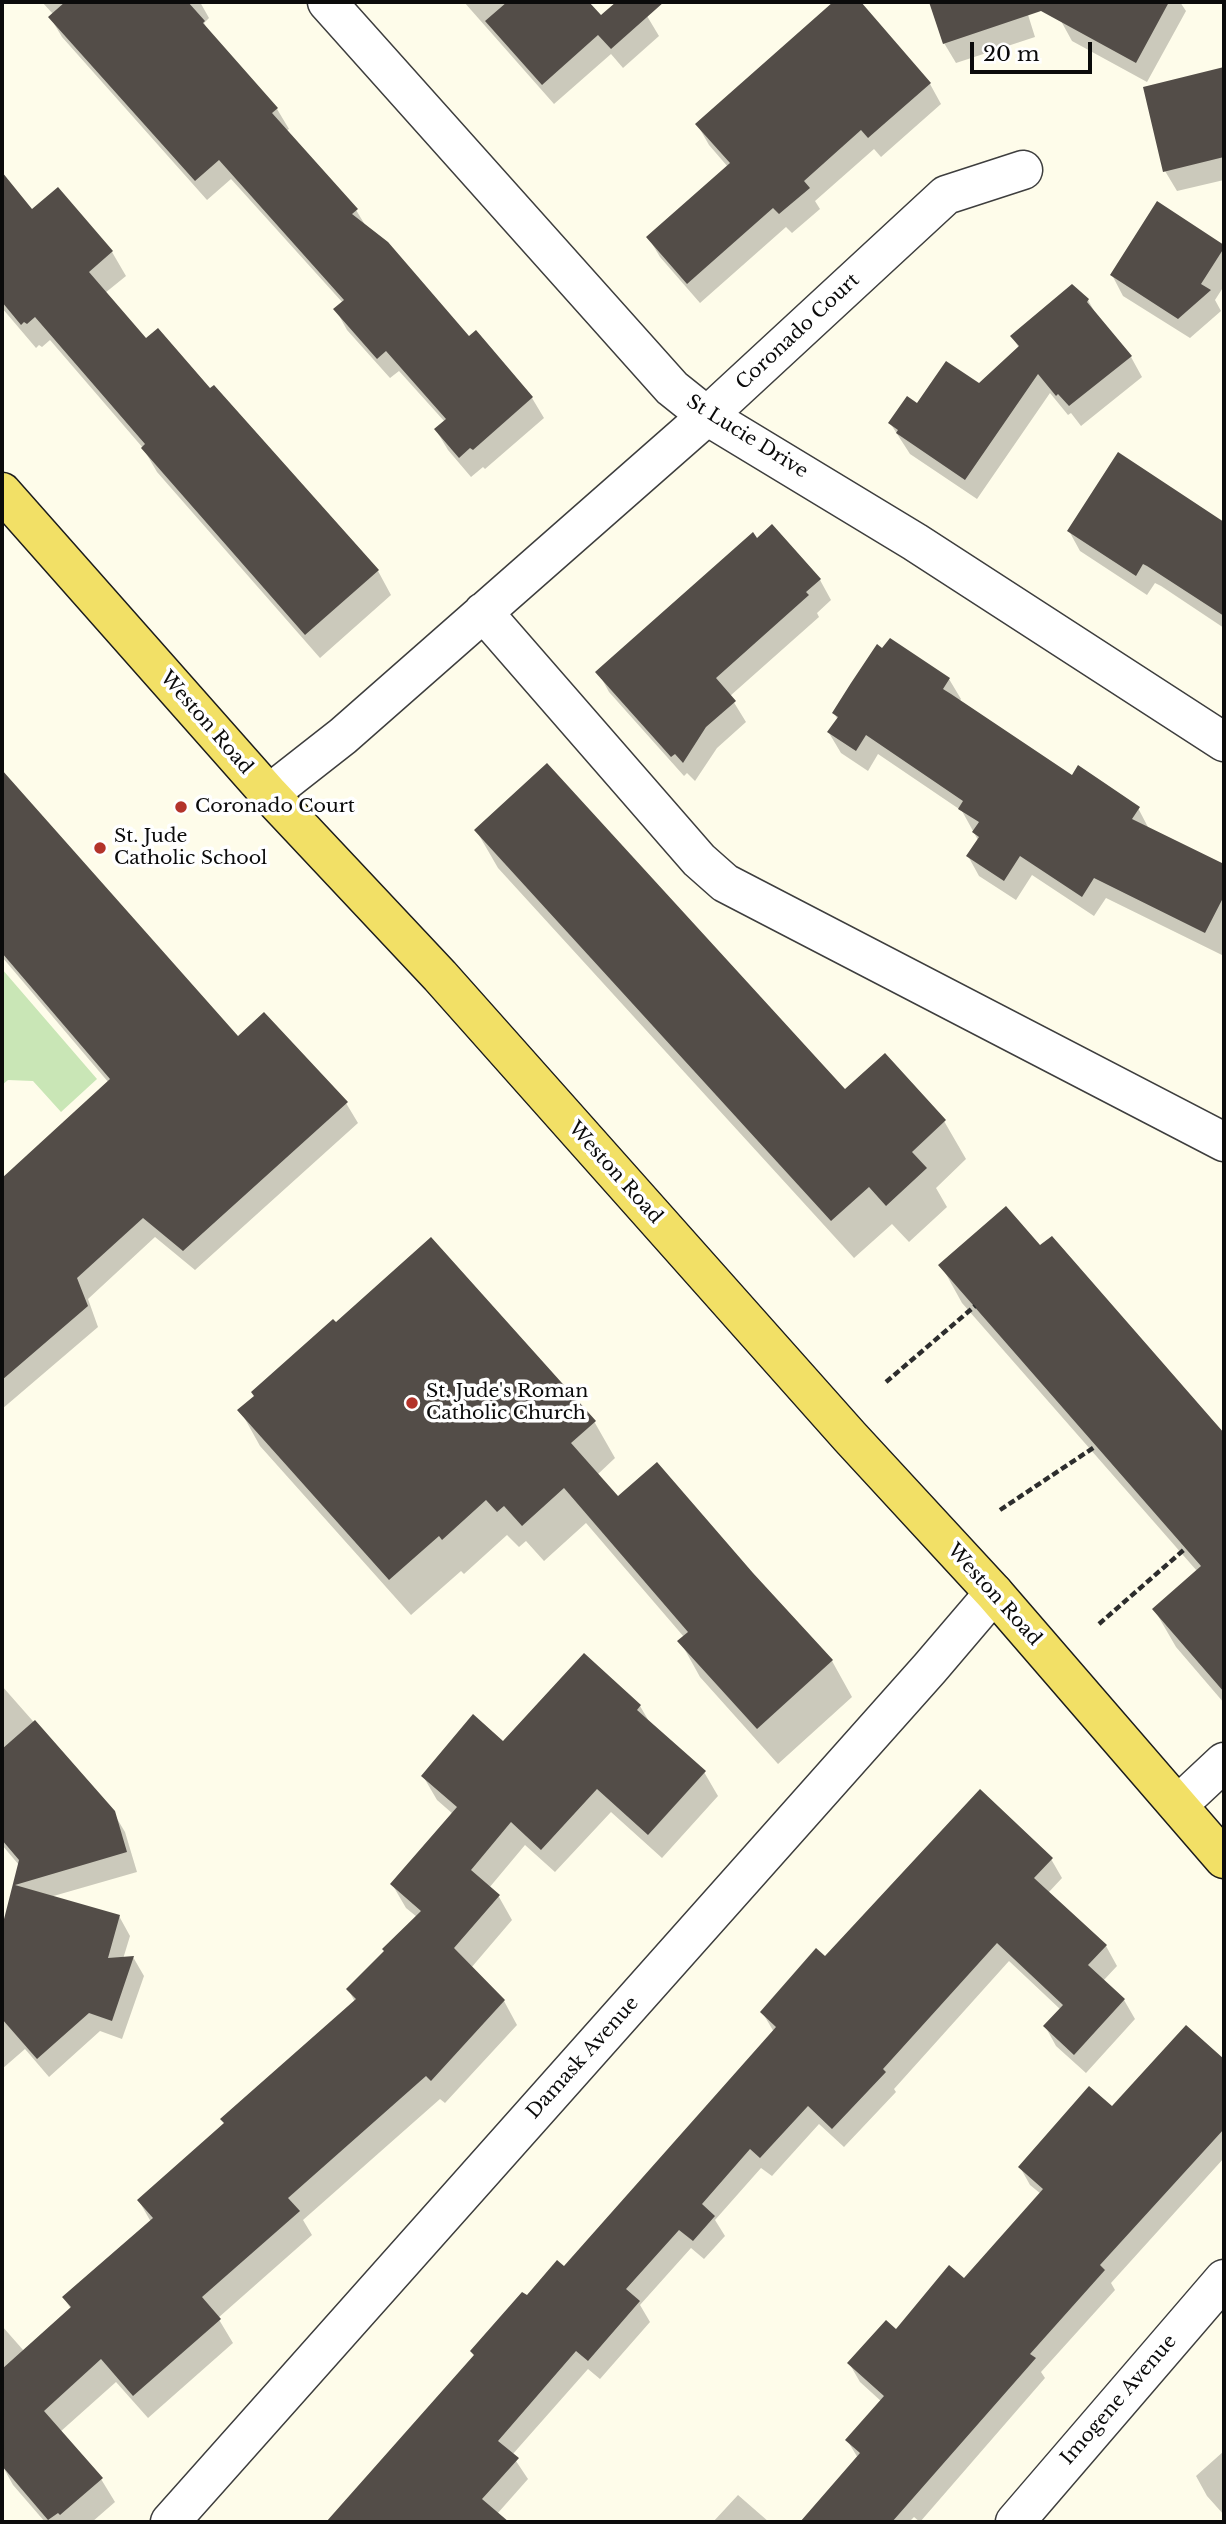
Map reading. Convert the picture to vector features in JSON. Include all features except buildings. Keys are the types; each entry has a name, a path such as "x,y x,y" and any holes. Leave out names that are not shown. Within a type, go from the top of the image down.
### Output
{"main road":[{"name":"Weston Road","path":"2,492 270,794 440,976 850,1437 994,1593 1224,1859"}],"street":[{"name":"St Lucie Drive","path":"327,2 672,388 707,416 915,542 1224,742"},
{"name":"Coronado Court","path":"270,794 343,736 707,416 946,195 1023,170"},
{"path":"482,612 699,860 725,883 1224,1142"},
{"name":"Damask Avenue","path":"170,2522 994,1593"},
{"path":"1178,1805 1224,1762"},
{"name":"Imogene Avenue","path":"1014,2522 1224,2279"}],"path":[{"path":"886,1382 975,1306"},
{"path":"1000,1510 1096,1446"},
{"path":"1099,1624 1186,1548"}],"green space":[{"path":"2,969 97,1079 61,1112 33,1081 8,1080 2,1085"}],"place":[{"name":"Coronado Court","path":"181,807"},
{"name":"St. Jude Catholic School","path":"100,848"},
{"name":"St. Jude's Roman Catholic Church","path":"412,1403"}]}
